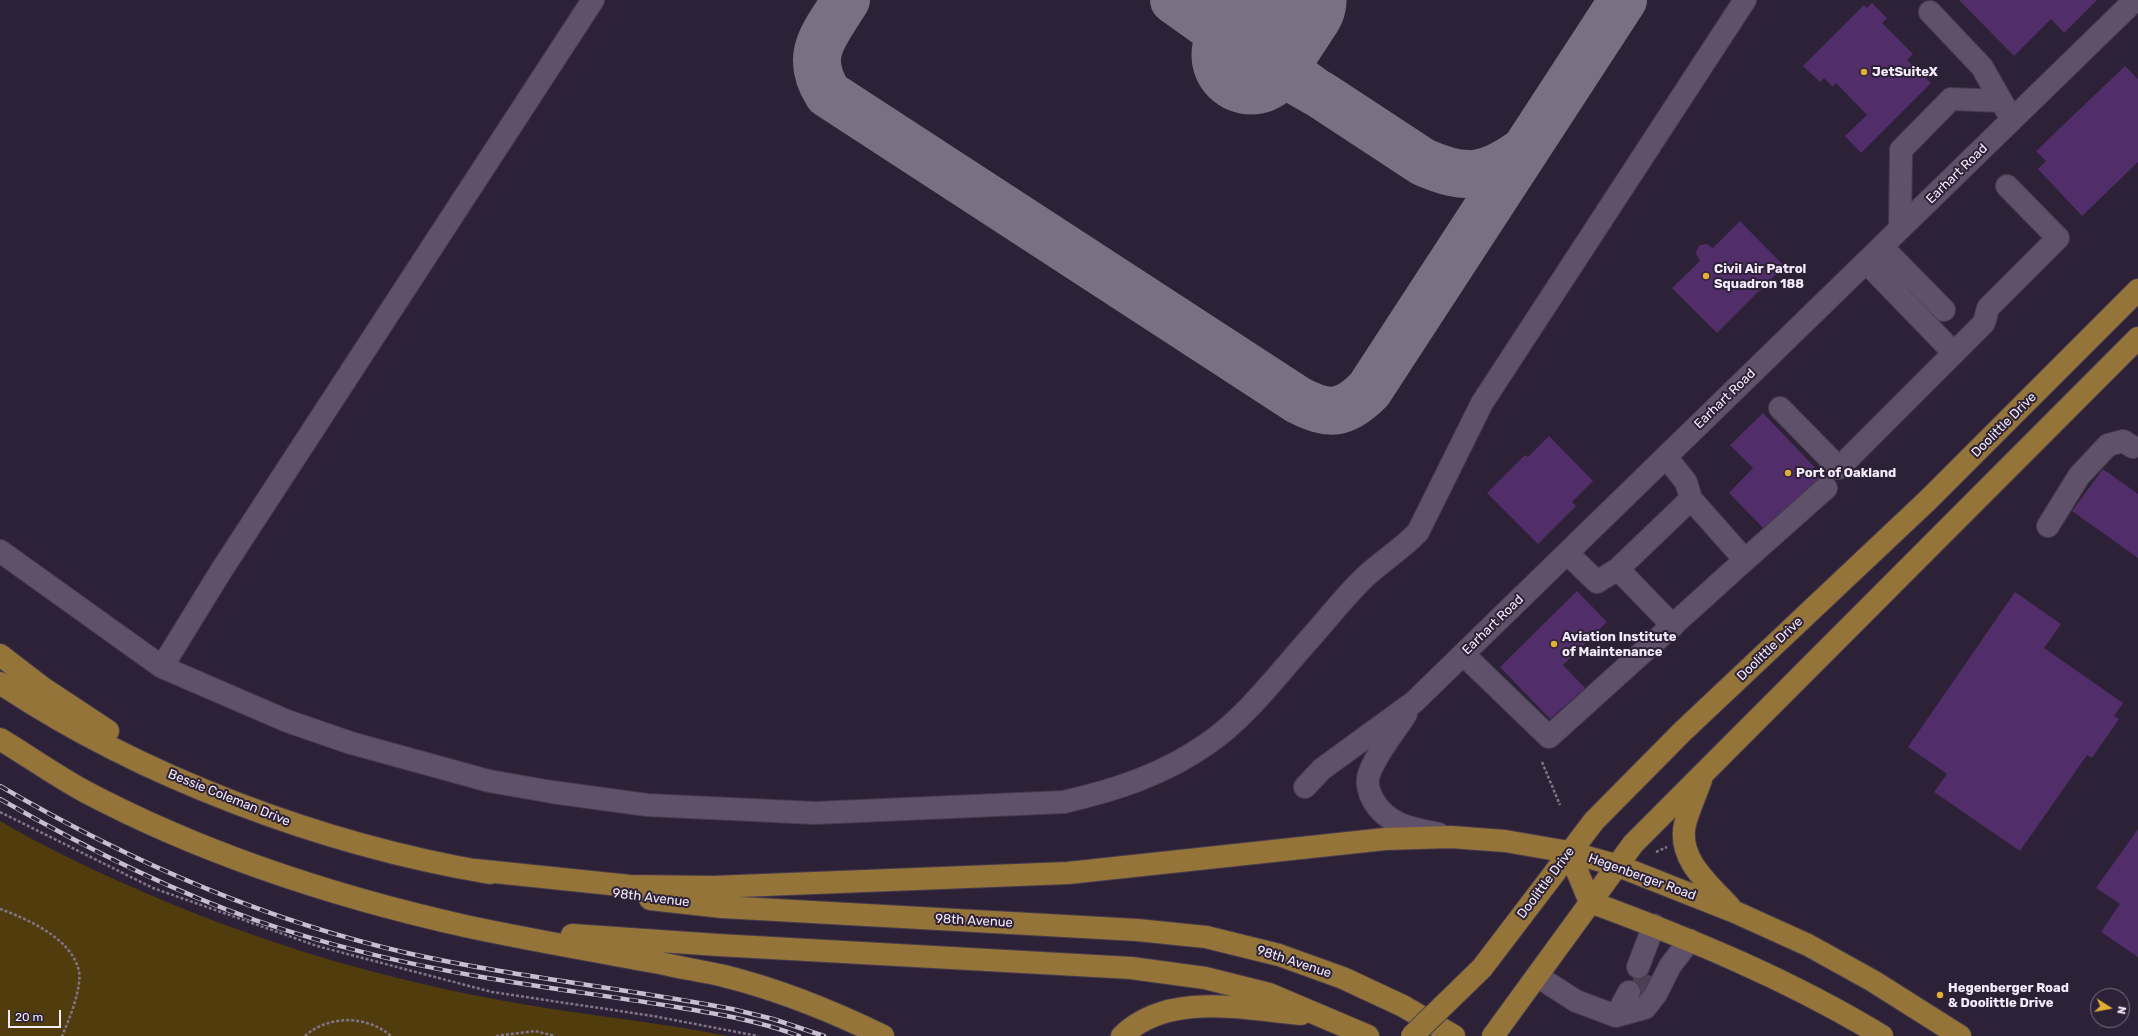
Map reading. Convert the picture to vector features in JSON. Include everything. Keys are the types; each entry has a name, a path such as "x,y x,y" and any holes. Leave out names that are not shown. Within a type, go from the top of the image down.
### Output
{"main road":[{"name":"Doolittle Drive","path":"1432,1036 1569,852 1594,821 1682,732 1928,500 2138,290"},
{"path":"1493,1036 1616,865 1633,844 2138,338"},
{"path":"0,655 44,688 120,738 214,794"},
{"name":"Bessie Coleman Drive","path":"0,683 34,706 129,756 214,794 298,826 376,848 476,870"},
{"path":"0,739 83,790 151,824 223,853 295,878 352,896 463,925 724,976 786,994 845,1017 883,1036"},
{"path":"1704,772 1685,825 1685,844 1692,864 1735,912"},
{"path":"476,870 630,886 713,887 1068,873 1385,839 1451,837 1505,841 1569,852"},
{"name":"Hegenberger Road","path":"1569,852 1616,865 1735,912 1808,945 1873,981 1960,1036"},
{"name":"Hegenberger Road","path":"1569,852 1590,902"},
{"name":"98th Avenue","path":"476,870 631,897 722,907 1137,930 1206,937 1279,955 1343,978 1403,1006 1454,1036"},
{"path":"1590,902 1690,940 1787,983 1882,1036"},
{"path":"463,925 710,945 1131,968 1205,978 1269,994 1326,1016 1368,1036"},
{"path":"1412,1036 1482,968"},
{"path":"1122,1036 1150,1016 1183,1008 1216,1006 1326,1016"}],"street":[{"path":"162,667 221,571 593,0"},
{"path":"0,550 162,667 287,721 358,745 489,781 552,792 647,804 815,813 1064,802 1101,794 1136,782 1174,765 1201,748 1238,718 1365,576 1409,542 1418,532 1482,402 1745,0"},
{"name":"Earhart Road","path":"1305,787 1322,769 1414,702 2135,0"},
{"path":"1930,12 1982,67 2013,120"},
{"path":"1900,229 1901,150 1952,99 2001,101"},
{"path":"1780,408 1839,468 1984,323 1988,308 2058,238 2007,186"},
{"path":"1882,247 1944,310"},
{"path":"1866,262 1954,353"},
{"path":"2048,526 2079,476 2108,445 2123,441 2133,446"},
{"path":"1666,457 1686,482 1691,499 1745,560"},
{"path":"1463,654 1549,738 1826,488"},
{"path":"1567,553 1597,582 1618,569 1691,499"},
{"path":"1618,569 1672,626"},
{"path":"1414,702 1375,760 1368,776 1369,793 1380,812 1398,823 1451,837"},
{"path":"1643,969 1658,927"},
{"path":"1531,984 1616,1016 1645,1008 1656,994 1670,966 1690,940"},
{"path":"1616,1016 1634,993"}],"path":[{"path":"1542,762 1560,805"},
{"path":"0,812 153,888 317,946 492,992 653,1016 758,1036"},
{"path":"0,909 25,918 49,933 72,953 79,972 76,994 62,1036"},
{"path":"305,1036 314,1028 328,1022 347,1020 367,1023 382,1029 391,1036"},
{"path":"496,1036 535,1031 555,1036"}],"shaded area":[{"path":"0,821 72,859 165,901 264,939 315,955 417,983 469,994 522,1004 727,1036 0,1036"}],"building":[{"path":"1959,0 2097,0 2064,33 2051,19 2014,56"},
{"name":"JetSuiteX","path":"1872,3 1887,18 1882,23 1913,54 1907,60 1931,83 1861,153 1845,136 1867,115 1836,83 1833,87 1824,78 1820,82 1803,66 1864,5 1867,8"},
{"path":"2125,66 2138,79 2138,162 2082,216 2038,169 2046,161 2036,151"},
{"name":"Civil Air Patrol Squadron 188","path":"1740,221 1784,266 1717,333 1672,288 1700,261 1696,254 1700,245 1707,244 1713,248"},
{"name":"Port of Oakland","path":"1763,413 1823,476 1763,528 1729,493 1753,468 1730,445"},
{"path":"1549,436 1593,481 1572,502 1576,506 1538,544 1487,493 1525,455 1528,457"},
{"path":"2103,469 2138,494 2138,558 2072,511"},
{"name":"Aviation Institute of Maintenance","path":"1577,591 1607,622 1563,665 1585,688 1550,719 1500,667"},
{"path":"2015,592 2061,624 2044,648 2123,703 2114,716 2119,719 2092,758 2087,755 2020,851 1934,792 1947,774 1908,747"},
{"path":"2138,829 2138,957 2101,932 2120,904 2096,888"}],"taxiway":[{"path":"846,0 824,34 817,56 817,68 828,94 1298,400 1319,409 1327,410 1344,408 1352,404 1369,390 1623,0"},
{"path":"1174,0 1251,55 1321,95 1423,162 1452,172 1475,174 1498,167 1524,151"},
{"path":"1291,0 1282,35 1282,53 1284,62 1290,73 1310,88"}],"runway":[{"path":"1251,55 1287,0"}],"tunnel":[{"path":"1639,995 1648,970"}],"railway":[{"path":"0,786 97,839 197,885 248,905 353,939 407,953 488,969 732,1009 773,1019 824,1036"},
{"path":"0,799 125,866 189,895 282,929 364,952 448,971 707,1012 739,1018 799,1036"}],"place":[{"name":"JetSuiteX","path":"1864,72"},
{"name":"Civil Air Patrol Squadron 188","path":"1706,276"},
{"name":"Port of Oakland","path":"1788,473"},
{"name":"Aviation Institute of Maintenance","path":"1554,644"},
{"name":"Hegenberger Road & Doolittle Drive","path":"1940,995"}]}
